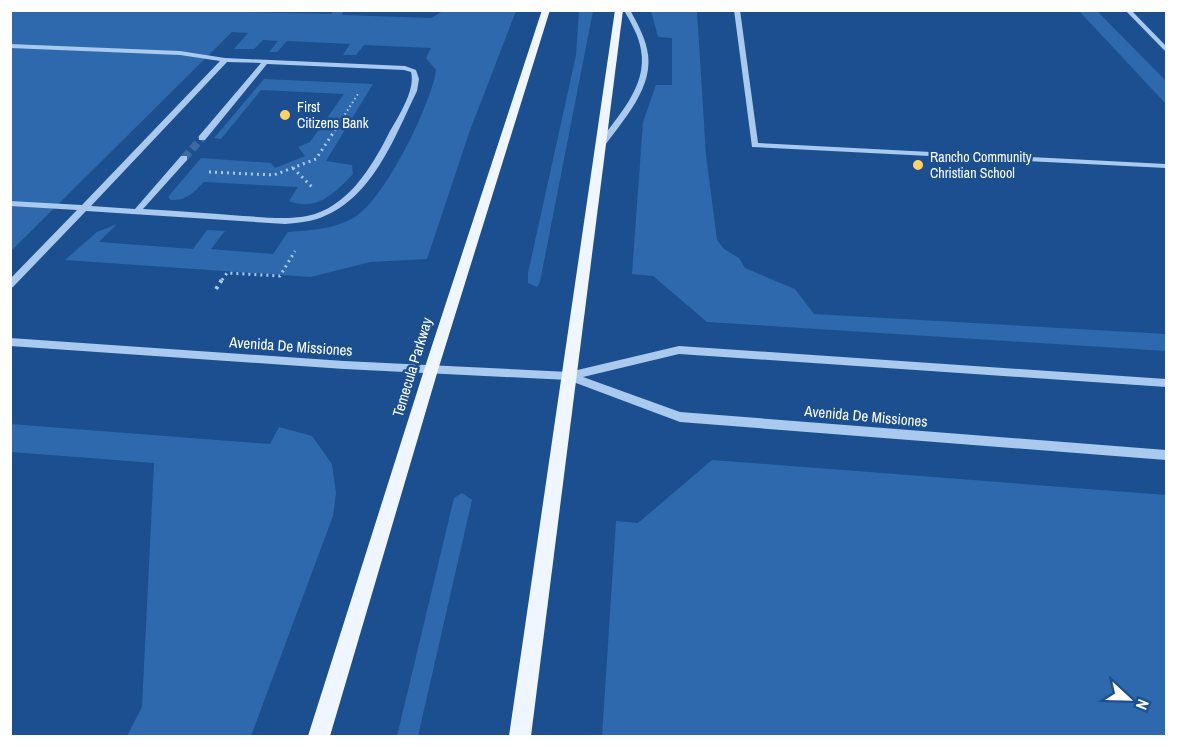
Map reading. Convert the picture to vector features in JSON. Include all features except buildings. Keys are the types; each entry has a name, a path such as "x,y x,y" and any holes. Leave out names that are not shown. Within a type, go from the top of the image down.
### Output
{"main road":[{"name":"Temecula Parkway","path":"320,736 431,370 546,10"},
{"path":"520,736 619,10"}],"street":[{"path":"600,146 634,98 647,64 647,50 641,33 627,10"},
{"path":"737,10 755,145 1167,166"},
{"path":"1126,10 1167,49"},
{"path":"10,46 180,53 225,60 405,68 414,71 416,80 414,91 364,181 348,200 327,212 295,220 10,203"},
{"path":"10,285 225,60"},
{"path":"202,138 266,61"},
{"path":"137,211 184,158"},
{"name":"Avenida De Missiones","path":"10,342 431,370 569,376 679,350 1167,383"},
{"name":"Avenida De Missiones","path":"569,376 680,417 1167,455"}],"path":[{"path":"172,170 274,175 316,159 364,86"}],"shaded area":[{"path":"243,10 242,12 331,14 334,11 344,10 342,15 431,18 443,11 516,11 469,133 427,259 370,262 311,277 65,260 97,232 117,224 99,242 193,249 207,230 225,231 211,249 273,254 288,232 325,228 343,223 359,214 382,188 406,147 426,104 436,70 426,58 431,48 364,45 356,55 343,55 350,44 287,41 277,52 269,52 278,41 263,40 254,49 234,49 248,33 232,32 11,251 11,11"},
{"path":"579,11 593,11 540,282 537,287 528,283 528,273 576,55"},
{"path":"651,11 697,11 706,155 717,240 724,249 739,258 745,268 795,289 814,314 1166,334 1166,351 707,322 653,276 632,274 643,122 656,85 672,85 672,38 658,37"},
{"path":"1079,11 1097,11 1166,81 1166,104"},
{"path":"264,79 373,84 326,161 352,165 353,174 332,194 308,204 289,201 298,187 204,182 185,198 171,200 168,197 201,158 271,163 275,168 305,156 298,147 310,142 344,94 261,90 221,139 214,138"},
{"path":"10,424 270,444 279,427 312,436 332,464 336,493 333,516 251,736 127,736 142,707 154,463 11,452"},
{"path":"712,460 1166,495 1166,736 602,736 616,521 638,523"},
{"path":"462,493 472,500 418,736 397,736 454,498"}],"tunnel":[{"path":"184,158 202,138"}],"place":[{"name":"First Citizens Bank","path":"285,115"},
{"name":"Rancho Community Christian School","path":"918,165"}]}
